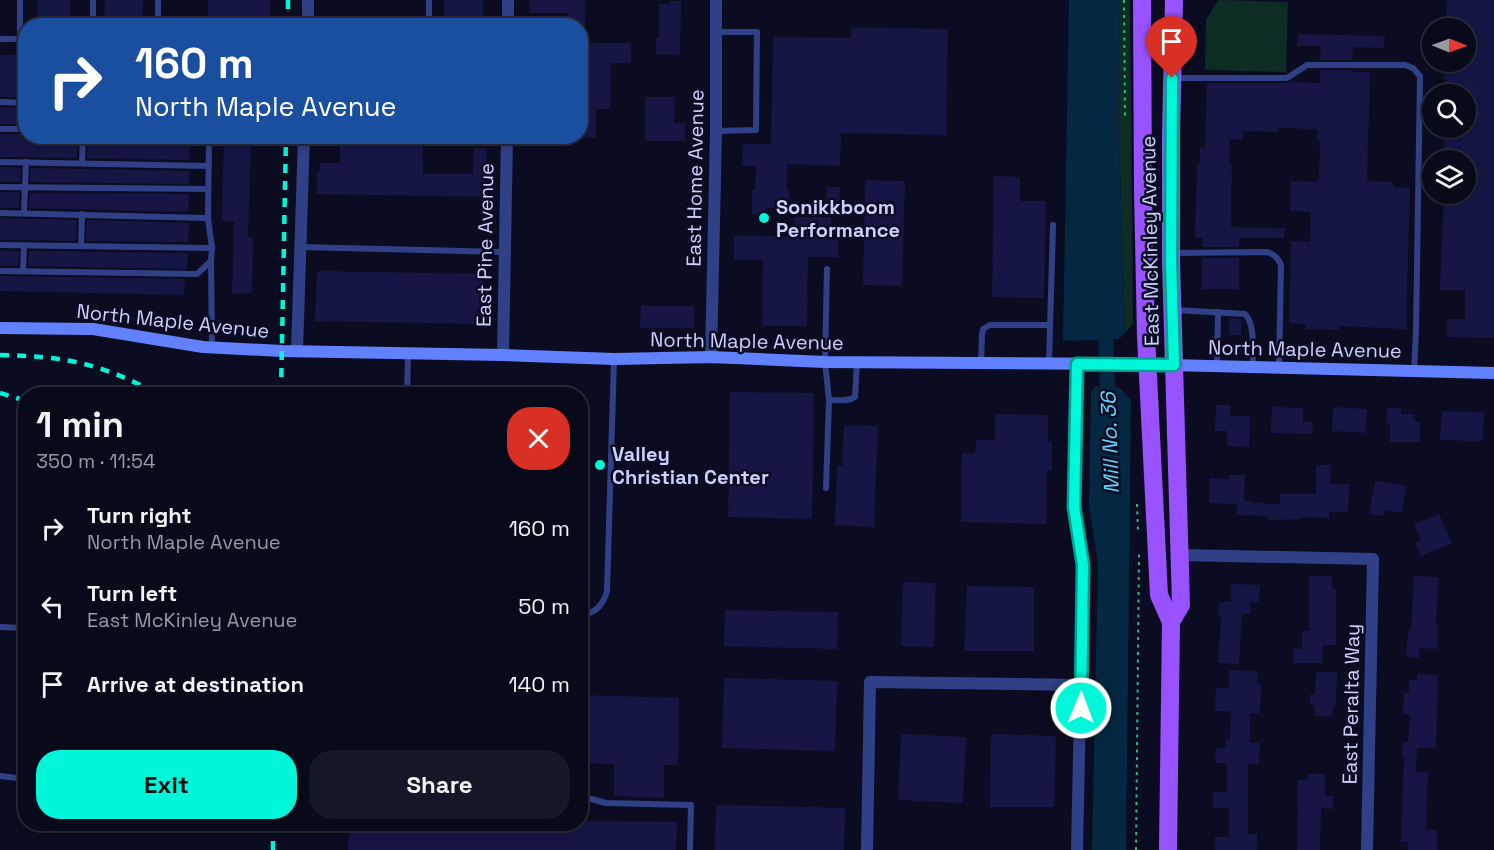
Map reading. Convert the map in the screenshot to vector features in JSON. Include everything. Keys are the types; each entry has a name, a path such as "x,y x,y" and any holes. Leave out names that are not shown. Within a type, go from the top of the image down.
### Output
{"main road":[{"name":"East McKinley Avenue","path":"1142,0 1143,190 1148,365 1159,595 1171,622 1167,850"},
{"name":"East McKinley Avenue","path":"1171,622 1181,604 1171,252 1174,0"}],"street":[{"path":"308,0 308,18"},
{"path":"508,0 508,18"},
{"name":"East Home Avenue","path":"711,357 716,131 716,0"},
{"path":"297,351 304,144"},
{"name":"East Pine Avenue","path":"503,355 507,144"},
{"name":"North Maple Avenue","path":"0,328 93,329 212,348 297,351 614,359 711,357 857,363 1127,364 1494,373"},
{"path":"1077,364 1074,507 1083,565 1077,850"},
{"name":"East Peralta Way","path":"1181,555 1373,559 1367,850"},
{"path":"867,850 870,682 1081,685"}],"lane":[{"path":"20,0 21,18"},
{"path":"93,0 93,18"},
{"path":"158,0 158,18"},
{"path":"429,0 429,18"},
{"path":"716,32 757,32 756,130 716,131"},
{"path":"0,39 18,39"},
{"path":"1172,78 1287,78 1307,65 1405,65 1413,68 1420,76 1414,370"},
{"path":"0,102 18,103"},
{"path":"0,129 18,129"},
{"path":"82,163 83,144"},
{"path":"209,144 208,218 212,248 212,348"},
{"path":"0,162 209,166"},
{"path":"24,213 26,162"},
{"path":"0,187 208,189"},
{"path":"0,213 208,218"},
{"path":"81,246 82,214"},
{"path":"1049,363 1053,225"},
{"path":"0,245 212,248"},
{"path":"23,271 24,245"},
{"path":"300,247 504,252"},
{"path":"1171,252 1267,252 1279,259 1281,265 1279,368"},
{"path":"0,271 197,274 211,261"},
{"path":"826,488 830,400 825,362 827,269"},
{"path":"1172,309 1245,314 1252,325 1253,367"},
{"path":"1217,366 1218,312"},
{"path":"981,363 983,329 990,325 1050,326"},
{"path":"407,387 408,354"},
{"path":"588,614 598,609 607,591 614,359"},
{"path":"830,400 847,400 855,397 857,363"},
{"path":"0,627 18,628"},
{"path":"0,776 18,778"},
{"path":"588,798 606,803 691,805 690,850"}],"path":[{"path":"1137,500 1139,539"},
{"path":"1137,850 1140,549"}],"green space":[{"path":"1120,0 1130,0 1133,324 1125,333 1118,110"},
{"path":"1218,0 1288,2 1286,72 1205,70 1206,20"}],"water":[{"path":"1069,0 1120,0 1118,110 1125,333 1119,339 1063,341"},
{"path":"1095,386 1120,388 1131,400 1126,850 1092,850 1098,565 1089,504 1091,393"}],"building":[{"path":"38,0 70,0 70,18 37,18"},
{"path":"105,0 143,0 143,18 104,18"},
{"path":"208,0 270,0 270,18 208,18"},
{"path":"444,0 483,0 483,18 444,18"},
{"path":"530,0 585,0 585,18 568,18 568,13 529,13"},
{"path":"1447,0 1494,0 1494,338 1447,337 1447,319 1465,319 1465,290 1440,290 1444,204 1476,204 1476,150 1444,150 1444,138 1476,138 1476,84 1444,84 1445,72 1476,72 1476,18 1446,18"},
{"path":"669,1 681,1 680,55 656,54 656,38 659,38 659,4 669,4"},
{"path":"851,27 948,29 946,135 841,133 840,166 787,164 789,208 767,208 767,214 752,214 752,190 755,190 756,166 742,166 743,144 771,144 773,37 850,38"},
{"path":"1298,34 1385,36 1384,48 1353,47 1352,60 1320,60 1321,46 1297,46"},
{"path":"588,43 631,43 631,63 611,63 610,109 596,109 596,138 588,137"},
{"path":"0,55 18,55 18,98 0,97"},
{"path":"1320,70 1370,72 1367,181 1393,182 1393,187 1410,188 1406,329 1339,326 1339,330 1306,329 1306,324 1289,323 1291,241 1310,242 1311,212 1290,211 1291,181 1317,182 1319,179 1320,141 1317,141 1317,129 1279,128 1279,132 1243,131 1243,140 1230,139 1231,227 1285,228 1284,238 1239,238 1239,247 1202,247 1202,238 1195,238 1197,163 1200,163 1200,147 1205,148 1207,83 1320,83"},
{"path":"645,97 675,97 674,123 685,123 685,141 645,141"},
{"path":"0,107 18,108 18,124 0,124"},
{"path":"0,134 18,134 18,144 78,144 77,158 0,157"},
{"path":"88,144 190,144 189,160 87,158"},
{"path":"224,144 251,144 248,237 253,237 252,293 232,294 234,222 222,221"},
{"path":"340,144 423,144 423,174 473,174 474,148 487,148 487,197 317,194 317,172 320,172 320,163 340,163"},
{"path":"0,167 21,168 20,182 0,182"},
{"path":"31,168 189,171 189,184 30,182"},
{"path":"994,176 1020,177 1020,201 1046,201 1044,298 992,297"},
{"path":"865,180 905,181 902,286 863,285"},
{"path":"827,187 840,187 839,213 826,213"},
{"path":"0,192 20,192 19,208 0,208"},
{"path":"30,193 189,194 188,212 29,208"},
{"path":"795,217 831,217 831,239 838,240 838,257 808,257 807,326 762,326 763,260 734,260 734,235 795,237"},
{"path":"0,218 77,220 76,241 0,240"},
{"path":"87,220 189,223 188,242 86,241"},
{"path":"0,250 19,251 18,266 0,266"},
{"path":"29,251 188,253 187,269 28,266"},
{"path":"1202,258 1239,258 1239,289 1202,289"},
{"path":"317,271 483,274 482,324 315,321"},
{"path":"0,276 185,279 184,295 0,291"},
{"path":"641,306 694,306 694,328 640,328"},
{"path":"1229,318 1241,319 1241,335 1229,335"},
{"path":"730,392 814,393 812,519 728,517"},
{"path":"1216,405 1231,405 1230,416 1250,416 1249,447 1227,446 1227,431 1215,431"},
{"path":"1272,407 1303,408 1303,422 1313,422 1312,434 1271,433"},
{"path":"1333,407 1367,409 1365,433 1332,431"},
{"path":"1387,408 1401,408 1401,414 1414,414 1415,422 1420,422 1420,442 1390,442"},
{"path":"1442,411 1484,412 1483,441 1440,440"},
{"path":"995,414 1048,415 1048,441 1052,441 1052,470 1047,470 1046,524 961,522 962,453 975,453 976,440 995,440"},
{"path":"844,425 878,426 874,527 835,525 837,465 842,466"},
{"path":"1316,465 1331,465 1330,484 1349,484 1348,512 1329,512 1329,518 1302,517 1302,519 1268,520 1268,516 1236,515 1237,504 1209,503 1210,478 1229,479 1229,475 1245,475 1244,501 1252,501 1252,503 1280,504 1280,494 1316,494"},
{"path":"1375,481 1406,486 1402,513 1385,510 1384,516 1369,514"},
{"path":"1439,514 1452,543 1421,556 1416,543 1421,540 1414,524"},
{"path":"1309,576 1332,576 1332,589 1336,589 1336,645 1323,645 1322,663 1294,663 1294,649 1302,649 1302,631 1309,631"},
{"path":"1414,576 1438,577 1437,649 1419,648 1419,658 1406,657 1408,631 1411,631"},
{"path":"903,582 936,583 934,647 901,646"},
{"path":"1231,584 1260,585 1259,603 1250,602 1250,614 1242,614 1239,664 1218,663 1221,617 1218,617 1219,602 1231,602"},
{"path":"967,586 1034,587 1034,651 964,651"},
{"path":"725,610 838,612 837,649 724,646"},
{"path":"1229,670 1258,671 1257,684 1261,684 1260,713 1250,713 1250,743 1260,743 1259,764 1248,764 1248,834 1257,834 1257,850 1215,850 1215,837 1229,837 1229,808 1213,808 1213,792 1227,792 1227,763 1215,763 1216,748 1225,748 1226,739 1230,739 1231,711 1215,711 1216,688 1229,688"},
{"path":"1316,672 1337,672 1336,705 1333,705 1332,717 1315,716 1315,705 1310,705 1310,694 1315,695"},
{"path":"1417,674 1438,675 1436,748 1417,748 1416,772 1428,772 1426,830 1437,830 1437,850 1408,850 1408,842 1401,842 1403,742 1408,742 1410,715 1403,714 1404,693 1409,693 1409,680 1417,680"},
{"path":"724,678 837,681 835,751 722,748"},
{"path":"588,695 679,698 678,765 664,765 664,798 614,796 614,764 588,763"},
{"path":"901,734 966,737 963,803 898,800"},
{"path":"991,734 1056,736 1054,807 990,807"},
{"path":"1308,774 1325,774 1325,796 1333,796 1333,809 1321,808 1320,850 1297,850 1298,780 1308,780"},
{"path":"716,805 845,808 844,850 715,850"},
{"path":"588,821 677,822 676,850 348,850 349,831 588,831"}],"waterway":[{"name":"Mill No. 36","path":"1105,319 1108,406"}],"railway":[{"path":"288,0 288,18"},
{"path":"281,387 286,144"},
{"path":"0,355 43,357 81,363 100,368 144,387"},
{"path":"0,393 18,399"},
{"path":"273,831 273,850"}],"place":[{"name":"Sonikkboom Performance","path":"764,218"},
{"name":"Valley Christian Center","path":"600,465"}],"route":[{"path":"1081,708 1083,565 1074,507 1077,364 1174,365 1171,261 1172,78"}]}
